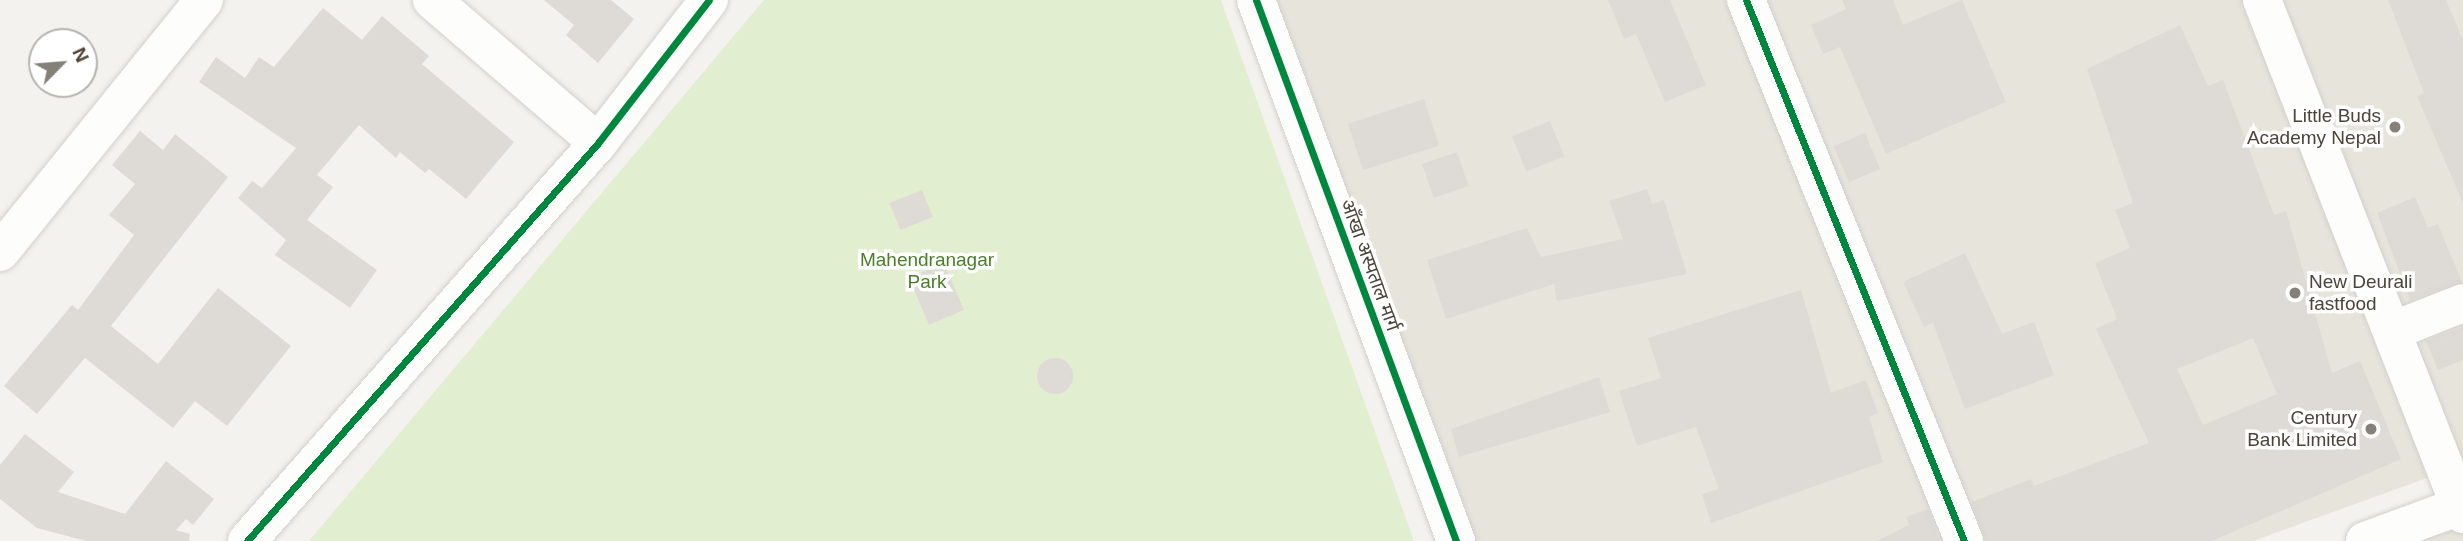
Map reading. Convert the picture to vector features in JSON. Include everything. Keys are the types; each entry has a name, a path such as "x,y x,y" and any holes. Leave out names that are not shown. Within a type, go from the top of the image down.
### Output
{"street":[{"path":"0,252 204,0"},
{"path":"432,0 598,143"},
{"path":"247,541 598,143 709,0"},
{"name":"आँखा अस्पताल मार्ग","path":"1256,0 1456,541"},
{"path":"1746,0 1964,541"},
{"path":"2262,0 2462,508 2365,541"},
{"path":"2392,331 2463,303"}],"shaded area":[{"path":"1263,0 2463,0 2463,465 2253,541 1473,541"},
{"path":"2463,516 2463,541 2391,541"}],"green space":[{"name":"Mahendranagar Park","path":"764,0 1221,0 1414,541 309,541"}],"building":[{"path":"544,0 611,0 634,19 598,63 566,35 574,25"},
{"path":"1608,0 1670,0 1706,85 1665,102 1636,34 1624,39"},
{"path":"1842,0 1893,0 1903,25 1962,0 2006,102 1886,154 1840,47 1823,54 1811,25 1846,9"},
{"path":"2388,0 2446,0 2463,40 2463,203 2417,96 2424,93"},
{"path":"323,8 362,40 382,16 429,56 422,64 514,142 466,199 429,169 425,173 400,152 396,158 359,125 317,175 333,187 307,220 377,270 350,308 275,255 286,240 238,198 252,181 262,188 296,148 199,82 216,57 245,78 259,57 274,67"},
{"path":"2180,25 2208,86 2223,80 2274,215 2286,211 2332,373 2360,361 2401,459 2212,541 1985,541 1972,502 2031,479 2034,486 2149,443 2096,329 2117,319 2095,263 2130,248 2115,210 2133,203 2087,69","holes":["2253,338 2277,394 2203,425 2177,369"]},
{"path":"1424,99 1439,146 1363,170 1348,124"},
{"path":"1550,121 1564,156 1526,172 1512,136"},
{"path":"140,131 163,150 175,134 228,177 111,326 158,364 218,288 291,346 227,426 195,401 173,428 85,358 37,414 4,386 72,305 78,310 134,235 109,215 135,184 112,165"},
{"path":"1865,133 1880,169 1849,182 1834,146"},
{"path":"1457,152 1469,186 1434,198 1422,164"},
{"path":"1647,189 1652,204 1664,200 1687,274 1557,301 1554,284 1446,319 1427,260 1527,228 1541,257 1623,239 1609,201"},
{"path":"922,190 933,217 900,230 890,203"},
{"path":"2415,197 2428,228 2438,224 2462,282 2410,300 2377,213"},
{"path":"1965,253 2002,334 2034,322 2054,375 1965,409 1933,323 1924,327 1903,282"},
{"path":"944,263 964,310 929,325 909,278"},
{"path":"1801,290 1831,393 1866,380 1878,413 1869,417 1883,462 1711,523 1702,494 1719,489 1696,427 1637,446 1619,391 1661,378 1648,338"},
{"path":"2463,327 2463,360 2438,370 2426,341"},
{"path":"1055,358 1068,363 1073,376 1068,389 1055,394 1042,389 1037,376 1042,363"},
{"path":"1599,377 1610,412 1459,457 1451,429"},
{"path":"25,434 74,472 58,492 125,514 166,461 214,499 193,525 186,519 176,530 190,534 189,541 86,541 37,528 0,499 0,465"},
{"path":"1928,509 1940,541 1876,541 1909,525 1906,517"}],"cycle path":[{"path":"247,541 598,143 709,0"},
{"path":"1256,0 1456,541"},
{"path":"1746,0 1964,541"}],"place":[{"name":"Little Buds Academy Nepal","path":"2395,127"},
{"name":"New Deurali fastfood","path":"2295,293"},
{"name":"Century Bank Limited","path":"2371,429"}]}
